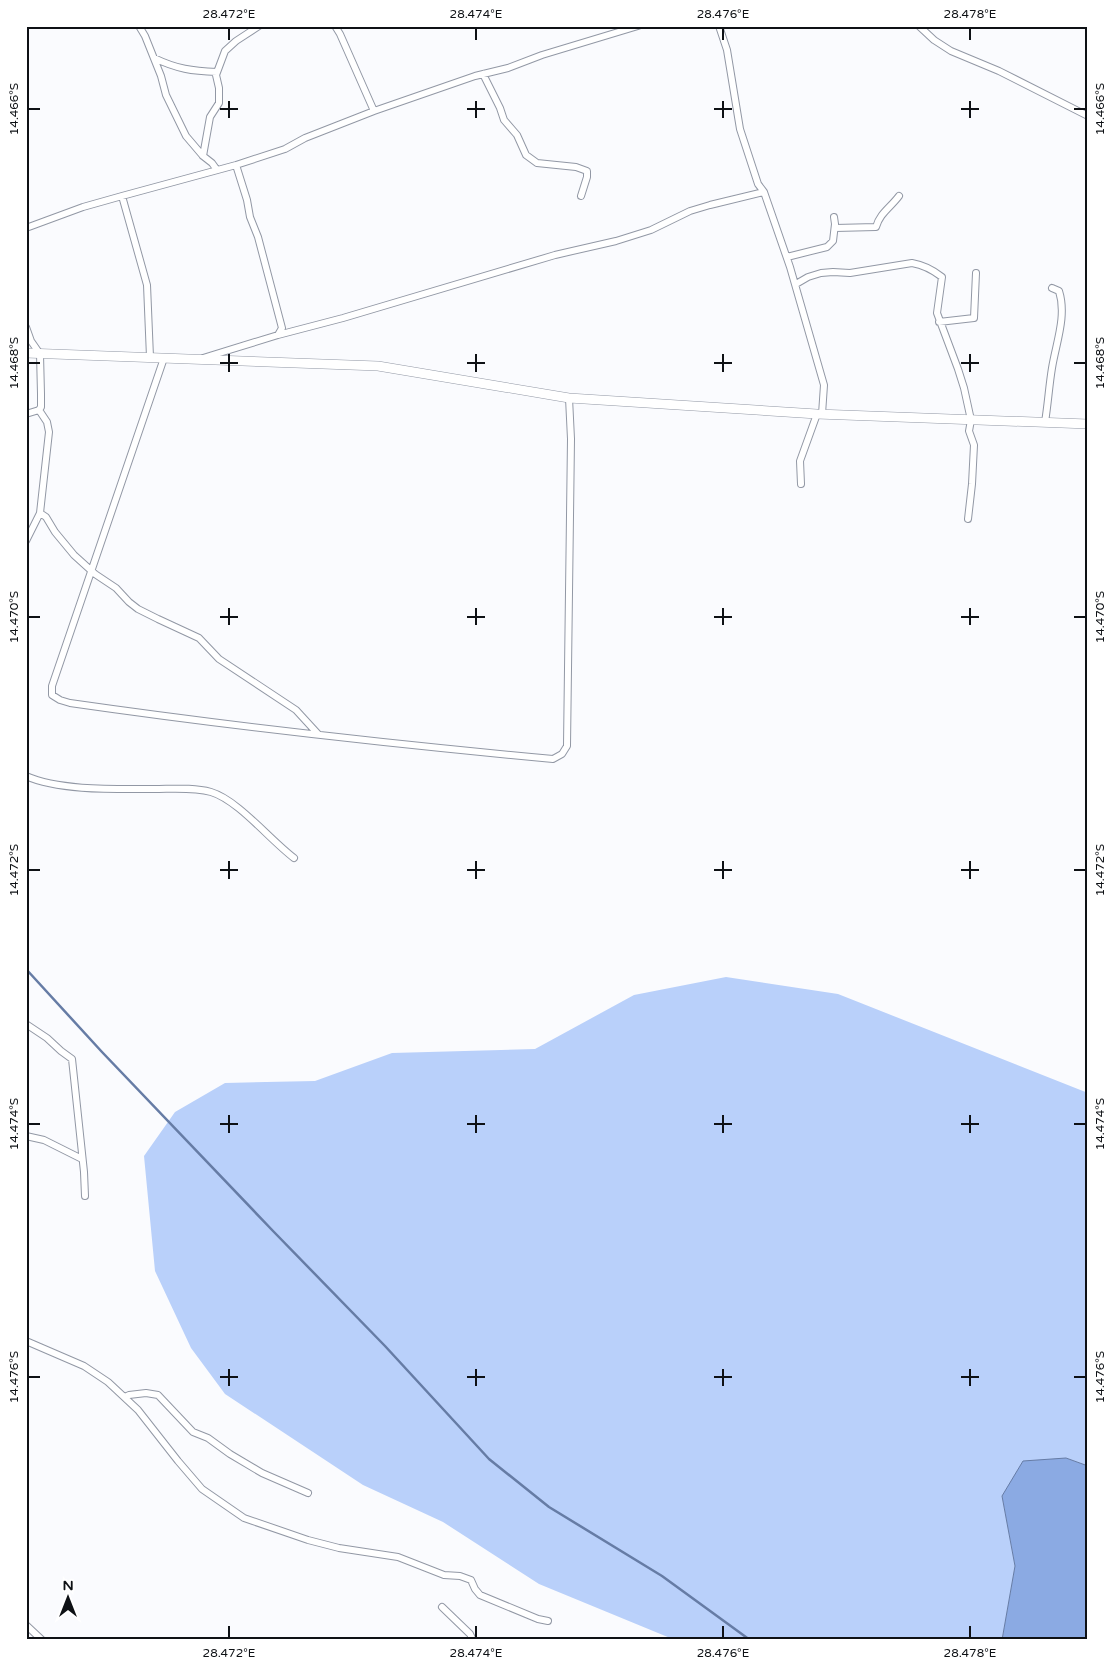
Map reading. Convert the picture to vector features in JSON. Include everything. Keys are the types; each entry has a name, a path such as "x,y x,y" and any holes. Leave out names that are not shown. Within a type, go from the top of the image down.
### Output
{"street":[{"path":"139,26 154,58 166,95 183,130 193,145 203,156 212,162 217,170"},
{"path":"203,156 210,117 219,103 217,72 228,47 259,26"},
{"path":"335,26 374,111"},
{"path":"26,228 83,207 236,166 285,149 305,138 374,111 483,74 508,68 542,55 638,26"},
{"path":"719,26 726,50 740,129 758,184 764,192 796,284 824,385 819,414 800,461 801,484"},
{"path":"919,26 934,40 951,51 1000,71 1088,116"},
{"path":"154,58 172,66 196,71 217,72"},
{"path":"483,74 504,120 517,135 526,155 537,163 576,167 587,171 581,196"},
{"path":"236,166 258,237 282,328 278,335"},
{"path":"199,359 555,255 616,241 651,230 690,211 710,204 764,192"},
{"path":"122,196 147,285 150,357"},
{"path":"835,228 876,227 879,216 893,204 898,196"},
{"path":"787,257 826,247 833,241 834,217"},
{"path":"796,284 808,277 821,273 850,274 903,264 919,264 931,268 942,277 937,308 939,322 958,369 971,420 969,431 974,445 968,519"},
{"path":"939,322 974,318 976,273"},
{"path":"1045,422 1052,368 1061,323 1062,300 1059,291 1052,288"},
{"path":"26,327 31,341 40,353 41,407 39,410"},
{"path":"26,353 378,366 569,398 819,414 1088,424"},
{"path":"164,358 52,686 52,695 60,700 79,704 442,748 553,758 562,754 567,746 569,398"},
{"path":"26,414 39,410"},
{"path":"26,541 40,513 49,432 47,422 39,410"},
{"path":"40,513 46,517 55,532 74,555 116,588 138,609 199,638 219,659 296,710 318,734"},
{"path":"26,776 38,781 96,788 172,789 212,792 225,798 237,807 294,858"},
{"path":"26,1024 72,1058 85,1196"},
{"path":"26,1136 44,1140 82,1159"},
{"path":"26,1341 97,1373 138,1410 202,1489 244,1518 308,1540 339,1548 398,1557 444,1575 466,1577 471,1580 475,1590 480,1594 538,1619 548,1621"},
{"path":"125,1397 146,1393 158,1395 193,1432 208,1438 262,1473 308,1493"},
{"path":"442,1607 470,1634 473,1640"},
{"path":"26,1625 42,1640"}],"shaded area":[{"path":"726,977 838,994 1088,1093 1088,1466 1066,1458 1002,1496 1015,1566 1002,1640 675,1640 539,1584 443,1522 363,1485 225,1394 191,1348 155,1271 144,1156 175,1112 225,1083 315,1081 392,1053 535,1049 634,995"},
{"path":"1066,1458 1088,1466 1088,1640 1002,1640 1015,1566 1002,1496 1023,1461"}],"waterway":[{"path":"26,969 102,1052 385,1346 489,1459 549,1507 662,1576 750,1640"}]}
